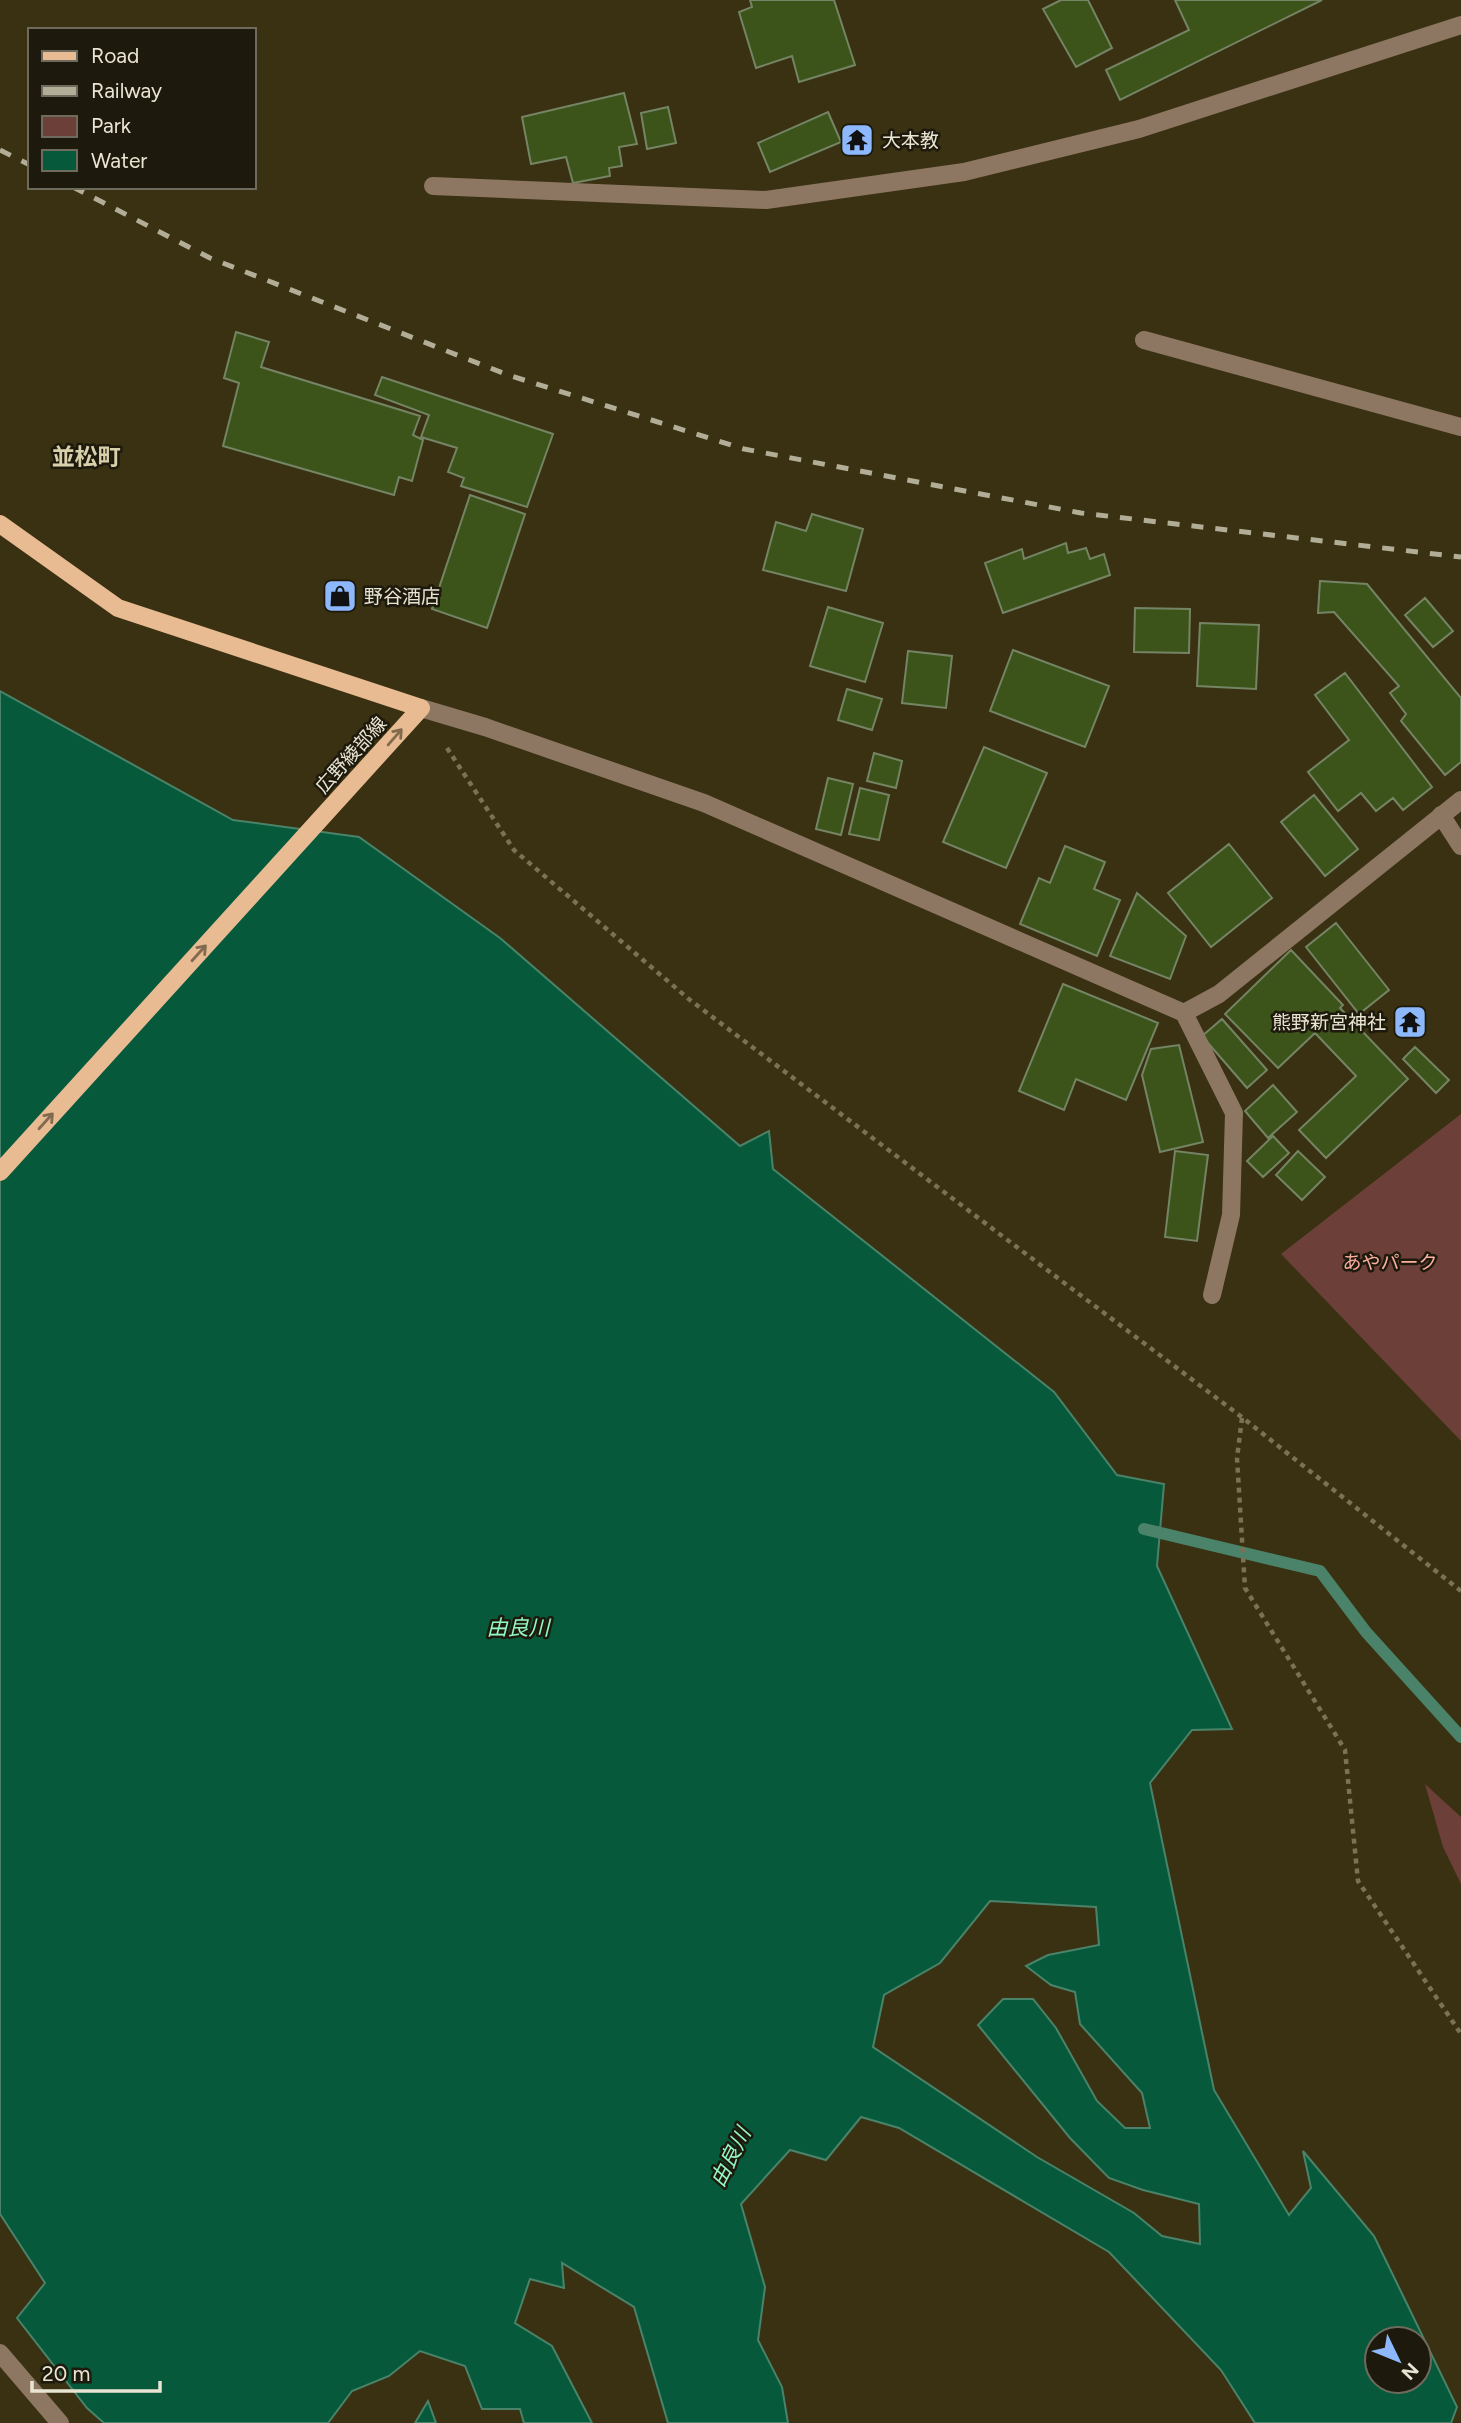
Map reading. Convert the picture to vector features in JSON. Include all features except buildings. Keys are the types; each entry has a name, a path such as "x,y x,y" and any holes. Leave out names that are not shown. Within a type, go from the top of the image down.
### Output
{"main road":[{"name":"広野綾部線","path":"0,524 118,608 421,708 0,1172"}],"street":[{"path":"433,186 766,200 964,172 1139,129 1461,25"},
{"path":"1144,340 1461,427"},
{"path":"421,708 485,727 704,803 1184,1013 1234,1113 1231,1215 1212,1295"},
{"path":"1184,1013 1219,994 1461,800"},
{"path":"1441,815 1461,846"},
{"path":"0,2353 60,2423"}],"path":[{"path":"421,708 514,850 690,1000 1242,1418 1461,1591"},
{"path":"1242,1418 1237,1458 1245,1588 1345,1750 1358,1881 1461,2034"}],"green space":[{"name":"あやパーク","path":"1461,1114 1461,1441 1281,1254"},
{"path":"1425,1784 1461,1817 1461,1884 1443,1847"}],"water":[{"name":"由良川","path":"0,691 233,820 359,837 500,938 740,1146 769,1131 773,1169 1054,1392 1117,1475 1164,1484 1157,1566 1232,1729 1192,1730 1150,1783 1214,2090 1289,2215 1311,2188 1303,2151 1374,2236 1417,2325 1363,2325 1363,2395 1433,2395 1433,2358 1457,2407 1451,2423 1255,2423 1221,2370 1109,2252 899,2128 861,2117 826,2160 790,2150 741,2204 765,2287 758,2340 782,2387 788,2423 668,2423 634,2307 562,2263 564,2288 530,2279 515,2323 552,2346 592,2423 524,2423 520,2409 482,2409 465,2366 420,2351 389,2376 352,2391 328,2423 104,2423 87,2408 17,2318 45,2283 0,2214","holes":["990,1901 1096,1907 1099,1945 1048,1955 1026,1966 1051,1985 1075,1992 1080,2024 1142,2093 1150,2128 1125,2128 1097,2101 1056,2028 1033,1999 1003,1999 978,2025 1070,2138 1109,2178 1199,2204 1200,2244 1162,2236 1134,2213 1037,2157 873,2047 884,1995 940,1963"]},
{"path":"428,2401 436,2423 415,2423"}],"waterway":[{"path":"1144,1529 1320,1571 1366,1632 1461,1737"}],"railway":[{"path":"0,150 28,164"},
{"path":"77,189 210,258 508,375 744,449 1081,513 1461,557"}],"place":[{"name":"大本教","path":"857,140"},
{"name":"野谷酒店","path":"340,596"},
{"name":"熊野新宮神社","path":"1410,1022"}],"district":[{"name":"並松町","path":"86,457"}]}
